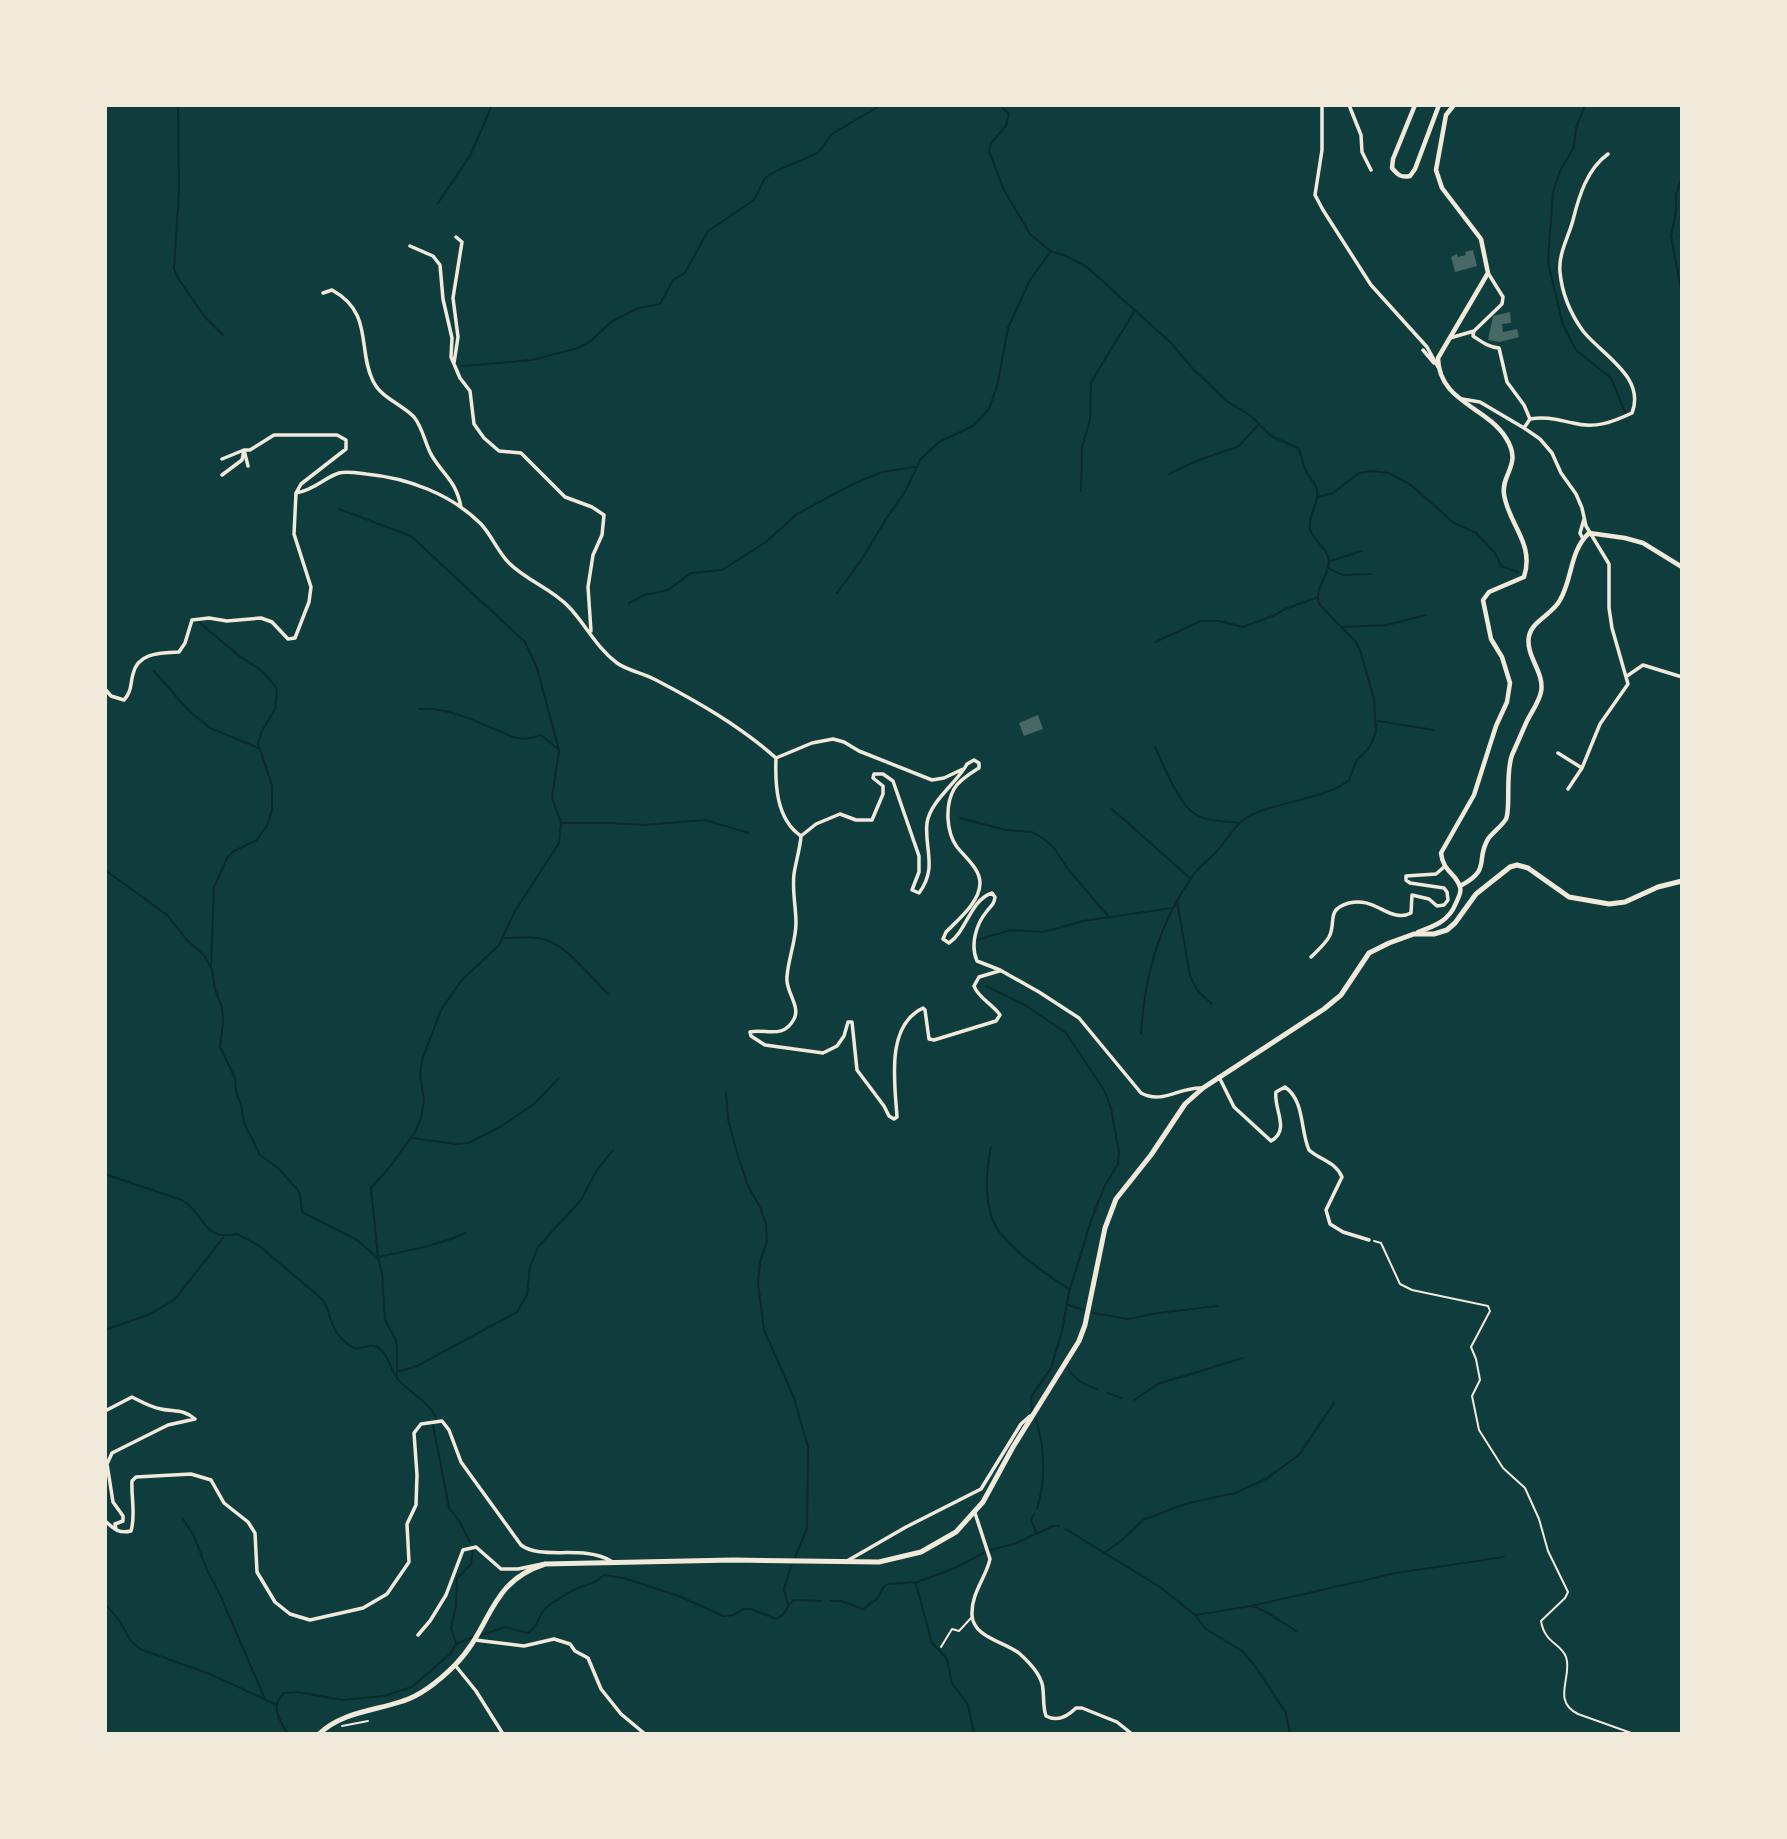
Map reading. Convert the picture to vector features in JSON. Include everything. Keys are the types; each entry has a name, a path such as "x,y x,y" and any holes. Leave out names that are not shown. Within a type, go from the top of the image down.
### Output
{"main road":[{"path":"319,1734 342,1719 412,1698 454,1665 477,1637 499,1594 525,1572 545,1564 879,1562 921,1552 956,1532 975,1513 993,1488 1007,1458 1079,1340 1085,1325 1105,1227 1116,1199 1151,1155 1185,1104 1203,1087 1324,1009 1341,995 1369,953 1414,934 1434,934 1447,930 1476,894 1510,867 1517,865 1528,868 1569,897 1609,904 1625,902 1658,887 1682,881"}],"street":[{"path":"1322,105 1322,150 1315,194 1322,210 1371,285 1427,347 1445,383 1457,398 1495,425 1511,449 1514,462 1503,491 1507,506 1523,537 1526,570 1524,577 1489,592 1483,600 1491,639 1502,657 1510,684 1507,702 1496,726 1474,795 1441,853 1444,867 1460,886 1460,894 1447,919 1414,934"},
{"path":"1349,105 1361,135 1362,152 1371,170"},
{"path":"1415,105 1393,159 1392,168 1404,177 1410,176 1415,169 1439,105"},
{"path":"1450,339 1474,331 1502,304 1503,297 1488,273 1481,239 1442,188 1436,170 1446,116 1454,105"},
{"path":"1524,428 1530,419 1544,416 1576,424 1602,425 1632,413 1636,404 1635,391 1627,376 1583,330 1567,305 1559,270 1582,188 1608,154"},
{"path":"454,363 458,337 453,298 462,242 456,237"},
{"path":"410,246 433,256 440,265 443,299 452,338 451,357 460,378 470,391 474,425 499,451 521,453 565,497 604,514 603,535 593,555 588,587 592,634"},
{"path":"1438,367 1438,358 1488,273"},
{"path":"323,293 332,290 351,306 363,328 372,381 379,390 416,419 432,456 457,488 461,507"},
{"path":"1474,331 1473,336 1482,343 1491,348 1499,348 1507,382 1524,405 1530,419"},
{"path":"1423,350 1438,367"},
{"path":"1457,398 1480,402 1540,439 1552,453 1560,473 1576,494 1589,533 1609,564 1612,628 1628,684 1600,724 1582,768 1568,789"},
{"path":"105,689 110,696 124,700 130,693 137,663 144,657 179,652 186,642 192,620 198,618 227,621 261,618 272,622 288,639 295,638 309,602 311,587 294,534 296,493 300,484 346,449 345,440 337,435 274,435 250,450 222,459"},
{"path":"244,450 248,466"},
{"path":"222,475 242,460 244,450"},
{"path":"296,493 317,487 339,473 390,476 414,484 461,507 482,526 508,562 527,578 554,593 592,634 598,647 619,664 693,699 757,741 776,758 777,796 792,828 801,836"},
{"path":"1583,539 1580,533 1584,519"},
{"path":"1460,886 1474,878 1483,860 1488,840 1506,818 1507,778 1511,757 1541,694 1542,678 1528,639 1531,629 1555,609 1567,587 1572,557 1589,533"},
{"path":"1589,533 1643,543 1682,567"},
{"path":"1626,676 1643,665 1682,677"},
{"path":"776,758 812,743 833,740 844,742 859,751 932,780 944,778 965,768"},
{"path":"1558,752 1582,768"},
{"path":"1000,970 979,977 974,986 976,992 994,1005 1000,1015 996,1021 934,1040 929,1039 925,1010 923,1008 910,1016 894,1056 897,1117 894,1119 889,1116 857,1070 852,1022 848,1022 844,1036 836,1046 823,1053 765,1045 751,1036 750,1032 756,1031 778,1033 793,1021 796,1012 787,987 787,976 796,926 793,884 801,836 816,824 840,814 856,820 872,820 883,794 883,786 873,778 874,774 883,774 893,781 919,856 919,872 912,890 919,893 929,870 927,821 935,806 969,762 974,760 979,763 979,768 954,788 948,827 956,845 973,865 980,881 979,893 943,939 949,943 960,934 985,895 992,893 995,897 994,905 981,920 973,944 977,961 1000,970 1079,1018 1141,1093 1161,1098 1191,1087 1203,1087"},
{"path":"1311,957 1328,938 1331,917 1338,908 1350,903 1371,903 1395,916 1411,913 1412,895 1429,899 1437,906 1444,905 1448,900 1444,888 1410,883 1406,876 1436,874 1444,867"},
{"path":"1219,1077 1234,1107 1272,1141 1278,1136 1281,1122 1276,1106 1276,1092 1285,1087 1289,1090 1301,1114 1309,1150 1333,1164 1342,1177 1326,1210 1330,1224 1336,1230 1370,1240"},
{"path":"105,1411 132,1396 163,1410 183,1410 195,1419 168,1425 112,1453 107,1464 113,1502 123,1516 123,1521 115,1524 116,1531"},
{"path":"847,1561 981,1489 1021,1424 1037,1409"},
{"path":"105,1521 116,1531 131,1531 135,1518 131,1497 132,1481 136,1477 191,1475 212,1480 224,1503 248,1522 255,1533 257,1572 275,1602 290,1614 310,1620 363,1608 387,1594 409,1562 407,1524 416,1505 417,1485 414,1433 421,1424 442,1421 449,1430 461,1462 521,1545 534,1552 598,1554 612,1562"},
{"path":"975,1513 990,1554 989,1565 975,1592 972,1617 975,1625 982,1632 1012,1647 1039,1676 1043,1683 1046,1716 1064,1717 1076,1708 1082,1708 1117,1722 1132,1734"},
{"path":"418,1634 430,1621 446,1595 463,1550 476,1547 501,1569 545,1564"},
{"path":"477,1637 524,1646 554,1639 570,1644 575,1651 588,1658 601,1689 621,1714 645,1734"},
{"path":"454,1665 476,1691 503,1734"}],"lane":[{"path":"941,1647 952,1629 959,1632 972,1617"},
{"path":"342,1726 369,1721"}],"path":[{"path":"1370,1240 1381,1243 1400,1284 1412,1290 1488,1306 1490,1311 1471,1347 1480,1380 1473,1391 1474,1414 1487,1447 1503,1468 1525,1488 1539,1519 1548,1551 1568,1592 1541,1621 1545,1635 1566,1654 1564,1693 1567,1705 1578,1714 1633,1734"}],"building":[{"path":"1473,250 1477,266 1455,272 1451,257 1457,254 1458,257 1466,255 1465,252"},
{"path":"1510,312 1511,323 1502,324 1503,332 1517,329 1519,337 1500,342 1488,340 1493,316"},
{"path":"1038,715 1043,729 1024,736 1019,723"}],"waterway":[{"path":"178,105 179,191 174,269 204,316 223,335"},
{"path":"438,203 471,154 492,105"},
{"path":"462,366 532,360 578,348 591,341 611,322 638,308 660,304 673,280 685,273 708,231 754,200 765,178 818,153 832,134 881,105"},
{"path":"1000,105 1009,114 1006,126 991,143 989,151 1004,190 1030,234 1050,251 1087,267 1171,343 1192,368 1228,402 1251,416 1271,436 1298,448 1305,469 1317,489 1310,529 1329,562 1318,593 1319,604 1355,641 1374,699 1376,732 1369,748 1357,760 1349,780 1328,792 1249,816 1194,874 1172,911 1156,949 1146,990 1141,1033"},
{"path":"1585,105 1576,128 1574,147 1560,171 1553,192 1548,262 1563,325 1576,350 1611,378 1626,415"},
{"path":"1682,178 1676,194 1676,212 1671,236 1682,295"},
{"path":"837,593 906,490 920,460 939,442 973,426 989,409 997,386 1008,328 1030,280 1050,252"},
{"path":"1081,491 1082,447 1090,420 1091,382 1134,312"},
{"path":"1169,474 1239,446 1258,425"},
{"path":"629,603 645,595 668,590 691,573 722,570 766,542 797,514 853,484 882,472 914,467"},
{"path":"1318,497 1333,493 1359,473 1389,473 1411,485 1454,523 1476,533 1495,553 1501,566 1518,572"},
{"path":"339,509 411,536 525,642 537,668 559,750 552,798 561,823 559,843 515,911 499,945 461,981 441,1010 422,1060 420,1075 424,1099 421,1118 415,1132 371,1188 378,1258"},
{"path":"1330,561 1362,551"},
{"path":"1329,568 1345,575 1371,574"},
{"path":"1155,642 1201,621 1220,621 1243,627 1316,598"},
{"path":"1343,627 1387,625 1426,615"},
{"path":"200,623 262,671 277,692 275,709 258,743 272,785 272,809 268,824 257,840 234,851 227,858 214,887 211,967"},
{"path":"154,671 189,711 210,728 258,748"},
{"path":"419,709 456,714 516,738 526,739 541,735 558,749"},
{"path":"1378,721 1434,730"},
{"path":"1155,747 1172,784 1189,809 1205,818 1238,823"},
{"path":"1112,809 1190,878"},
{"path":"960,818 1006,830 1032,832 1044,839 1108,916"},
{"path":"562,823 643,825 705,820 749,833"},
{"path":"105,870 167,915 187,940 204,955 212,970 222,1008 220,1047 235,1078 244,1123 260,1155 278,1168 297,1189 302,1212 357,1240 378,1258 382,1273 385,1320 396,1340 397,1378"},
{"path":"1177,901 1190,976 1197,990 1212,1004"},
{"path":"977,940 1011,930 1044,932 1083,921 1172,908"},
{"path":"504,938 538,938 558,946 608,994"},
{"path":"986,986 1025,1005 1066,1033 1104,1090 1111,1108 1119,1153 1118,1164 1104,1187 1091,1221 1069,1292 1062,1331 1051,1368 1031,1397 1032,1411"},
{"path":"411,1138 468,1143 500,1127 534,1104 559,1078"},
{"path":"726,1092 728,1119 737,1153 748,1186 766,1224 767,1241 760,1262 758,1283 764,1330 794,1398 808,1447 807,1528 794,1560"},
{"path":"991,1147 987,1185 994,1223 1017,1251 1069,1289"},
{"path":"397,1372 417,1366 517,1312 527,1295 530,1267 538,1247 581,1200 597,1170 613,1150"},
{"path":"105,1174 182,1200 210,1230 217,1234 237,1234 258,1245 322,1299 334,1329 341,1338 354,1348 373,1346 383,1352 397,1378 428,1406 436,1417"},
{"path":"379,1257 434,1244 465,1233"},
{"path":"105,1330 150,1314 174,1300 223,1238"},
{"path":"1066,1304 1083,1310"},
{"path":"1093,1313 1128,1319 1218,1306"},
{"path":"1134,1400 1158,1384 1243,1358"},
{"path":"1068,1368 1080,1382 1097,1389"},
{"path":"1108,1393 1121,1398"},
{"path":"1104,1553 1143,1520 1185,1504 1235,1493 1266,1479 1299,1455 1334,1403"},
{"path":"1036,1419 1043,1464 1037,1509"},
{"path":"433,1425 449,1508 470,1542"},
{"path":"1034,1514 1031,1520 1037,1534"},
{"path":"183,1519 194,1536 265,1699"},
{"path":"830,1601 841,1601 863,1609 877,1599 888,1584 918,1582 955,1568 989,1550 1014,1544 1053,1526 1059,1526"},
{"path":"1064,1528 1160,1587 1195,1615 1206,1629 1242,1651 1286,1713 1290,1734"},
{"path":"456,1643 451,1628 456,1606 457,1578 471,1564 473,1550"},
{"path":"1196,1615 1251,1606 1396,1573 1504,1557"},
{"path":"788,1605 784,1589 791,1566"},
{"path":"478,1636 505,1627 528,1633 548,1606 574,1590 595,1582 603,1575 623,1578 679,1596 723,1616 751,1609 776,1619 794,1600 822,1601"},
{"path":"916,1584 932,1643 947,1659 952,1683 968,1705 974,1734"},
{"path":"105,1603 130,1640 140,1649 210,1674 275,1704"},
{"path":"1252,1606 1296,1631"},
{"path":"287,1734 277,1708 277,1703 284,1693 298,1692 342,1700 384,1696 412,1687 450,1654 456,1644 473,1637"}]}
